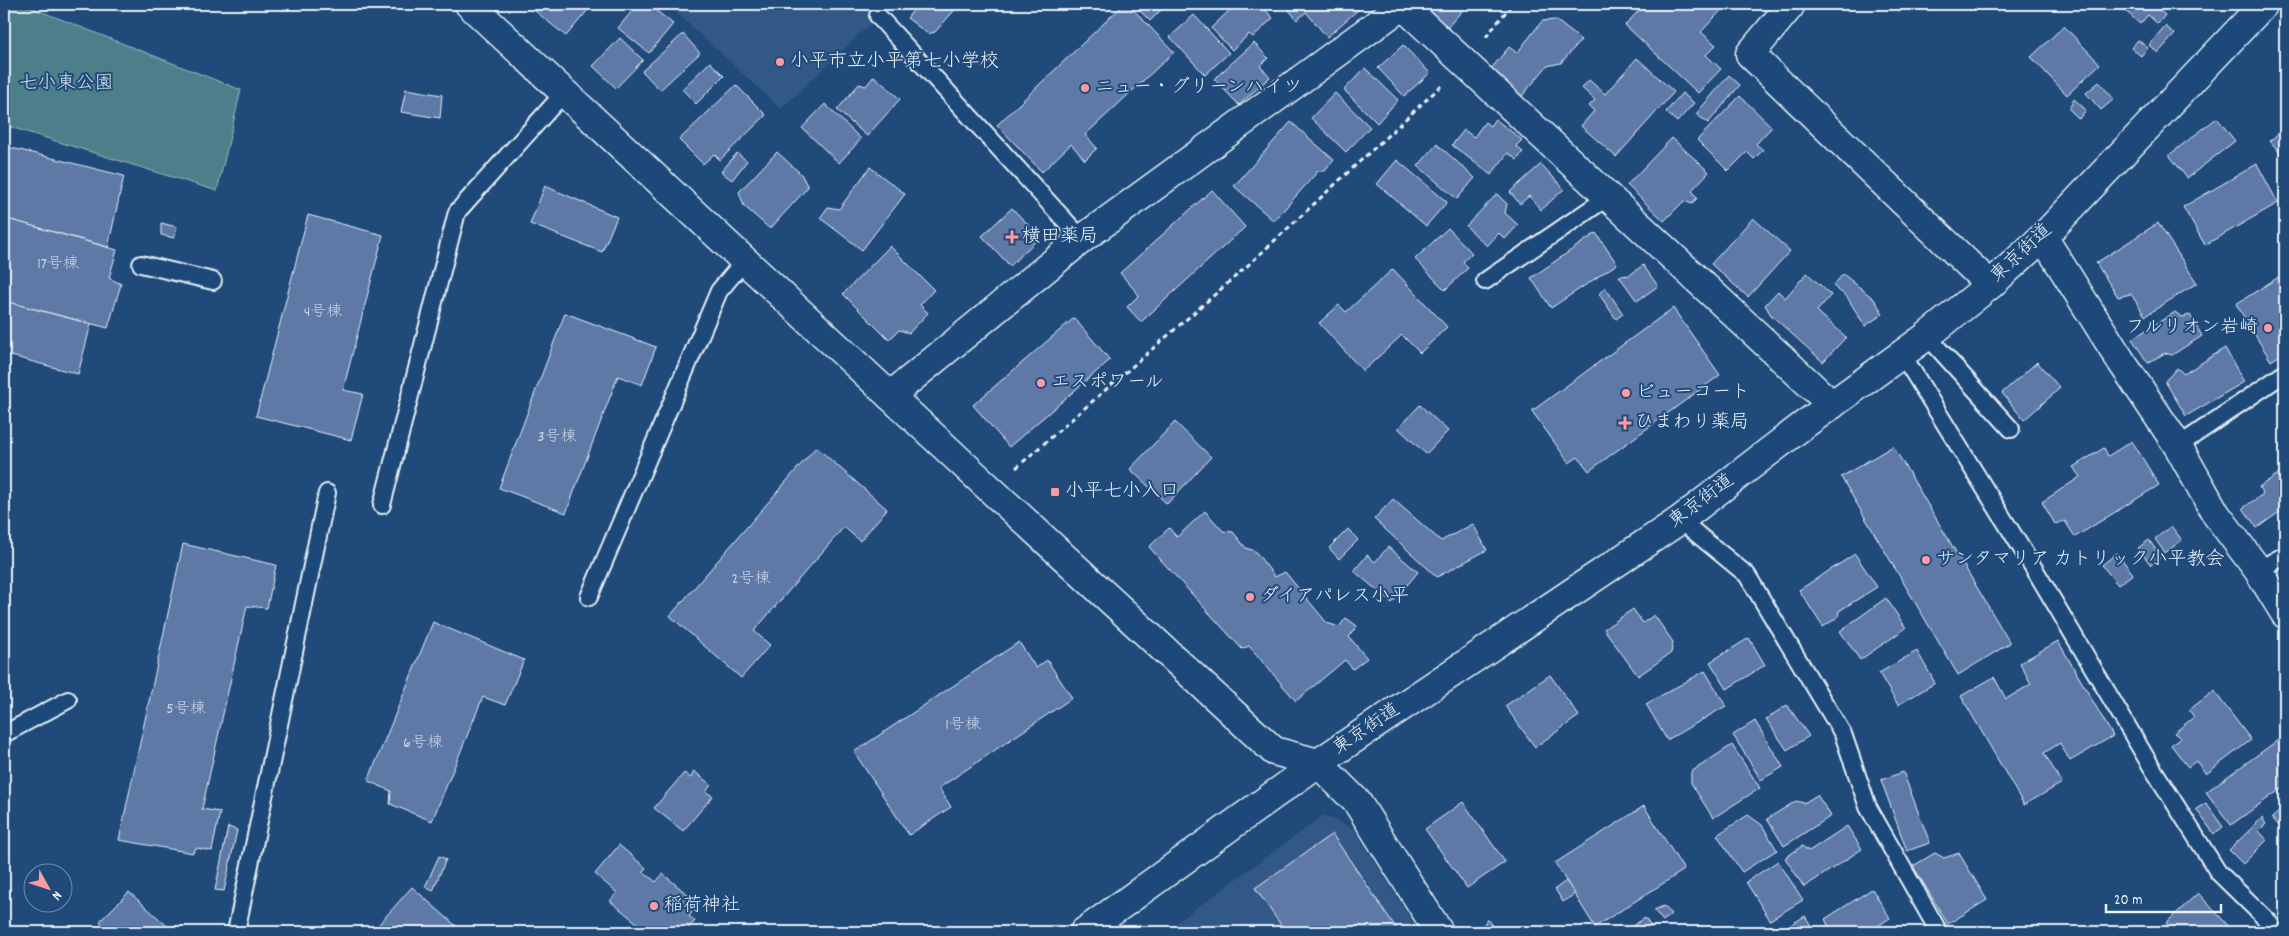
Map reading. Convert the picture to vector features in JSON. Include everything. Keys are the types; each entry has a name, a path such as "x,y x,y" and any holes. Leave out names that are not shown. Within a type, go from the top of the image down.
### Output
{"street":[{"path":"469,4 563,94 745,260 1274,751 1318,763 1357,802 1440,932"},
{"path":"890,396 1082,240 1402,4 1832,405"},
{"path":"1788,4 1790,6 1750,54 1990,285"},
{"name":"東京街道","path":"1084,932 1318,763 1680,520 1926,336 1990,285 2043,237 2264,4"},
{"path":"2043,237 2121,361 2178,446 2216,514 2258,570 2285,614"}],"lane":[{"path":"878,16 1082,240"},
{"path":"382,505 457,212 563,94"},
{"path":"1485,281 1608,197"},
{"path":"589,596 719,291 745,260"},
{"path":"141,264 213,281"},
{"path":"1926,336 2011,429"},
{"path":"1902,354 2038,575 2148,761 2218,872 2268,921 2275,932"},
{"path":"2178,446 2285,373"},
{"path":"236,932 327,493"},
{"path":"1680,520 1747,575 1843,734 1868,807 1939,932"},
{"path":"2258,570 2285,555"},
{"path":"4,734 68,700"}],"path":[{"path":"1014,470 1244,269 1465,64 1512,4"}],"shaded area":[{"name":"小平市立小平第七小学校","path":"667,4 891,4 781,109"},
{"path":"1324,815 1354,829 1419,932 1187,932 1176,923"}],"green space":[{"name":"七小東公園","path":"4,4 22,4 241,90 217,191 4,125"}],"building":[{"path":"541,4 593,4 566,36 535,11"},
{"path":"638,4 648,4 673,24 649,53 618,28"},
{"path":"918,4 960,4 935,32 928,34 907,18"},
{"name":"ニュー・グリーンハイツ","path":"1124,4 1128,4 1174,52 1085,135 1097,148 1085,160 1071,144 1042,172 997,125"},
{"path":"1133,4 1167,4 1150,21"},
{"path":"1236,4 1260,4 1273,18 1253,37 1249,34 1232,50 1211,28"},
{"path":"1296,4 1355,4 1359,9 1327,37 1306,12 1297,20 1289,10"},
{"path":"1424,4 1468,4 1446,29 1421,8"},
{"path":"1645,4 1727,4 1701,32 1716,45 1706,55 1721,69 1698,93 1625,25"},
{"path":"2118,4 2164,4 2159,10 2165,15 2158,24 2148,15 2140,24"},
{"path":"1194,15 1229,53 1205,75 1170,37"},
{"path":"1556,20 1581,40 1561,63 1547,66 1522,96 1490,70 1509,47 1517,53 1542,21"},
{"path":"2064,26 2100,64 2067,95 2031,57"},
{"path":"2165,26 2175,34 2158,53 2149,45"},
{"path":"683,34 700,53 660,90 642,71"},
{"path":"620,38 643,60 616,88 593,66"},
{"path":"2138,40 2148,48 2141,56 2131,48"},
{"path":"1254,43 1268,58 1260,66 1270,77 1239,105 1214,79"},
{"path":"1403,45 1430,73 1404,96 1378,68"},
{"path":"1637,58 1674,92 1616,157 1581,126 1594,111 1589,106 1595,100 1582,88 1589,80 1605,94"},
{"path":"710,62 724,76 696,104 682,89"},
{"path":"1365,68 1398,100 1377,123 1344,90"},
{"path":"1729,75 1740,85 1708,123 1696,114"},
{"path":"874,76 900,99 867,136 837,110 859,84 866,86"},
{"path":"2099,82 2114,99 2101,110 2086,93"},
{"path":"736,85 766,115 720,160 714,154 703,164 679,140"},
{"path":"406,89 442,95 440,118 401,112"},
{"path":"1335,93 1370,127 1346,152 1311,118"},
{"path":"1682,93 1694,103 1677,122 1666,112"},
{"path":"1740,96 1772,127 1756,144 1763,150 1754,159 1747,152 1728,171 1697,140"},
{"path":"2074,99 2086,110 2079,119 2069,109"},
{"path":"825,104 861,139 839,163 802,128"},
{"path":"2217,118 2235,141 2187,178 2169,155"},
{"path":"1495,119 1522,140 1516,146 1523,152 1517,160 1508,153 1491,175 1452,145 1464,130 1474,137 1485,122 1490,126"},
{"path":"1291,122 1334,160 1325,171 1318,171 1274,221 1234,186"},
{"path":"2285,127 2285,159 2270,141"},
{"path":"1672,138 1709,172 1692,190 1697,198 1692,204 1684,201 1664,221 1627,185"},
{"path":"1437,144 1475,178 1457,199 1418,166"},
{"path":"4,146 124,176 108,247 4,218"},
{"path":"777,152 801,174 808,187 770,229 744,206 739,192"},
{"path":"737,153 747,161 732,180 721,172"},
{"path":"1397,160 1447,202 1426,226 1377,184"},
{"path":"1541,164 1564,189 1541,210 1529,196 1520,204 1510,192"},
{"path":"2257,164 2278,203 2205,245 2183,207"},
{"path":"870,167 905,194 862,250 820,218 828,207 839,209"},
{"path":"545,186 617,217 602,252 530,224"},
{"path":"1212,190 1245,227 1141,322 1127,307 1139,295 1120,273"},
{"path":"1497,194 1507,204 1505,213 1518,225 1505,239 1499,233 1487,246 1466,226"},
{"path":"1012,208 1040,237 1010,266 982,236"},
{"path":"308,215 383,235 343,390 363,394 351,440 256,416"},
{"path":"4,218 117,250 109,278 121,284 108,328 4,301"},
{"path":"1753,218 1790,251 1748,297 1711,264"},
{"path":"161,223 177,227 174,238 161,235"},
{"path":"2158,223 2197,283 2145,316 2131,294 2118,297 2096,263"},
{"path":"1448,228 1472,253 1463,262 1468,268 1445,290 1415,259"},
{"path":"1596,233 1617,264 1551,308 1531,278"},
{"path":"890,246 934,290 920,305 928,313 909,333 899,330 889,340 843,294"},
{"path":"1643,265 1658,286 1637,301 1619,276 1630,275"},
{"path":"1393,269 1447,327 1420,353 1402,335 1363,371 1319,323 1339,305 1346,312"},
{"path":"1807,273 1831,295 1817,311 1846,337 1823,362 1771,315 1765,305 1778,291 1785,298"},
{"name":"フルリオン岩崎","path":"2285,273 2285,352 2271,361 2236,304"},
{"path":"1843,274 1874,299 1883,314 1865,326 1847,297 1833,286"},
{"path":"1605,287 1623,314 1616,319 1599,294"},
{"path":"4,301 91,324 78,374 4,354"},
{"name":"ビューコート","path":"1673,308 1720,375 1589,471 1578,457 1569,463 1532,411"},
{"path":"2175,312 2182,317 2190,315 2202,336 2172,355 2165,353 2148,363 2132,339"},
{"path":"565,313 656,347 642,385 618,376 566,513 499,488"},
{"name":"エスポワール","path":"1074,318 1110,360 1009,447 973,405"},
{"path":"2225,348 2244,382 2186,416 2165,381 2177,368 2184,374"},
{"path":"2037,362 2060,388 2024,420 2002,393"},
{"path":"1420,405 1448,431 1426,454 1398,428"},
{"path":"1175,422 1211,457 1167,504 1130,469"},
{"path":"2132,441 2159,485 2075,537 2065,521 2055,524 2042,502 2080,477 2073,467 2104,448 2108,456"},
{"name":"サンタマリア カトリック小平教会","path":"1893,446 2010,643 1958,675 1841,477"},
{"path":"816,447 887,509 860,541 844,527 754,631 770,645 741,678 670,616"},
{"path":"2281,472 2285,479 2285,508 2257,528 2243,508 2263,494 2259,487"},
{"path":"1393,499 1441,541 1473,524 1487,550 1437,577 1374,519"},
{"name":"ダイアパレス小平","path":"1205,511 1223,531 1233,532 1246,548 1255,551 1275,577 1285,572 1327,623 1339,627 1346,618 1357,626 1349,637 1367,658 1353,669 1345,660 1296,701 1249,646 1242,649 1149,547 1169,528 1177,537"},
{"path":"2171,526 2182,540 2165,553 2155,539"},
{"path":"1348,529 1358,540 1339,559 1329,548"},
{"path":"2149,540 2161,557 2151,565 2138,548"},
{"path":"183,544 276,565 267,608 247,606 202,809 220,812 212,851 196,848 193,853 119,840"},
{"path":"1388,547 1418,572 1392,603 1354,571 1367,555 1375,562"},
{"path":"2117,553 2133,574 2118,585 2102,565"},
{"path":"1855,554 1877,587 1839,611 1838,617 1823,627 1799,590"},
{"path":"1886,598 1906,628 1860,660 1840,631"},
{"path":"1633,609 1643,623 1654,615 1673,642 1671,653 1638,676 1604,629"},
{"path":"433,622 524,660 505,705 483,697 432,821 390,804 391,791 368,781"},
{"path":"1749,638 1765,665 1727,689 1710,662"},
{"path":"2058,641 2113,736 2070,761 2060,743 2044,753 2062,783 2024,805 1961,696 1994,677 2006,699 2031,684 2020,663"},
{"path":"1019,642 1036,668 1047,660 1072,698 939,788 951,807 909,835 854,752"},
{"path":"1917,651 1935,683 1898,705 1879,673"},
{"path":"1705,671 1726,706 1667,740 1646,704"},
{"path":"1550,675 1579,716 1535,747 1505,706"},
{"path":"2214,691 2251,740 2206,774 2196,761 2188,767 2171,745 2181,738 2174,733 2194,717 2189,710"},
{"path":"1787,705 1809,736 1787,750 1766,719"},
{"path":"1755,721 1783,767 1761,780 1733,735"},
{"path":"2285,735 2285,786 2231,825 2206,792"},
{"path":"1732,745 1760,788 1713,818 1691,783 1691,772"},
{"path":"694,771 711,785 706,792 713,796 683,831 654,808 684,773 691,778"},
{"path":"1903,772 1930,843 1907,851 1881,780"},
{"path":"1817,795 1831,816 1784,846 1767,819 1796,801 1804,803"},
{"path":"1463,802 1505,862 1467,888 1425,829"},
{"path":"2206,803 2223,827 2214,834 2196,809"},
{"path":"1644,806 1684,870 1595,927 1555,863"},
{"path":"2285,806 2285,823 2280,827 2272,818"},
{"path":"1748,815 1762,825 1777,850 1742,872 1717,835"},
{"path":"2262,818 2266,824 2259,831 2267,840 2243,864 2229,850"},
{"path":"1847,826 1862,849 1804,887 1785,858 1802,846 1809,851"},
{"path":"228,827 237,830 224,891 215,890"},
{"path":"1332,834 1399,932 1286,932 1255,888"},
{"path":"619,845 646,868 643,872 656,882 663,874 699,904 689,916 695,921 685,932 648,932 610,901 617,893 595,874"},
{"path":"1935,853 1944,858 1959,853 1987,900 1948,924 1913,866"},
{"path":"439,856 446,859 433,891 425,887"},
{"path":"1778,861 1803,900 1770,920 1746,882"},
{"path":"1566,881 1575,894 1563,902 1555,889"},
{"path":"412,887 463,932 372,932"},
{"path":"1872,889 1890,918 1869,932 1831,932 1825,919"},
{"path":"129,892 174,932 109,932 100,921"},
{"path":"2198,893 2234,932 2175,932 2166,923"},
{"path":"1664,906 1671,914 1663,921 1654,910"},
{"path":"1805,916 1815,932 1779,932"},
{"path":"1645,918 1653,930 1650,932 1623,932"},
{"path":"1487,919 1497,932 1482,932 1481,930"}],"place":[{"name":"小平市立小平第七小学校","path":"780,62"},
{"name":"ニュー・グリーンハイツ","path":"1085,88"},
{"name":"横田薬局","path":"1012,237"},
{"name":"フルリオン岩崎","path":"2268,328"},
{"name":"エスポワール","path":"1041,383"},
{"name":"ビューコート","path":"1626,393"},
{"name":"ひまわり薬局","path":"1625,423"},
{"name":"小平七小入口","path":"1055,492"},
{"name":"サンタマリア カトリック小平教会","path":"1926,560"},
{"name":"ダイアパレス小平","path":"1250,597"},
{"name":"稲荷神社","path":"654,906"}]}
